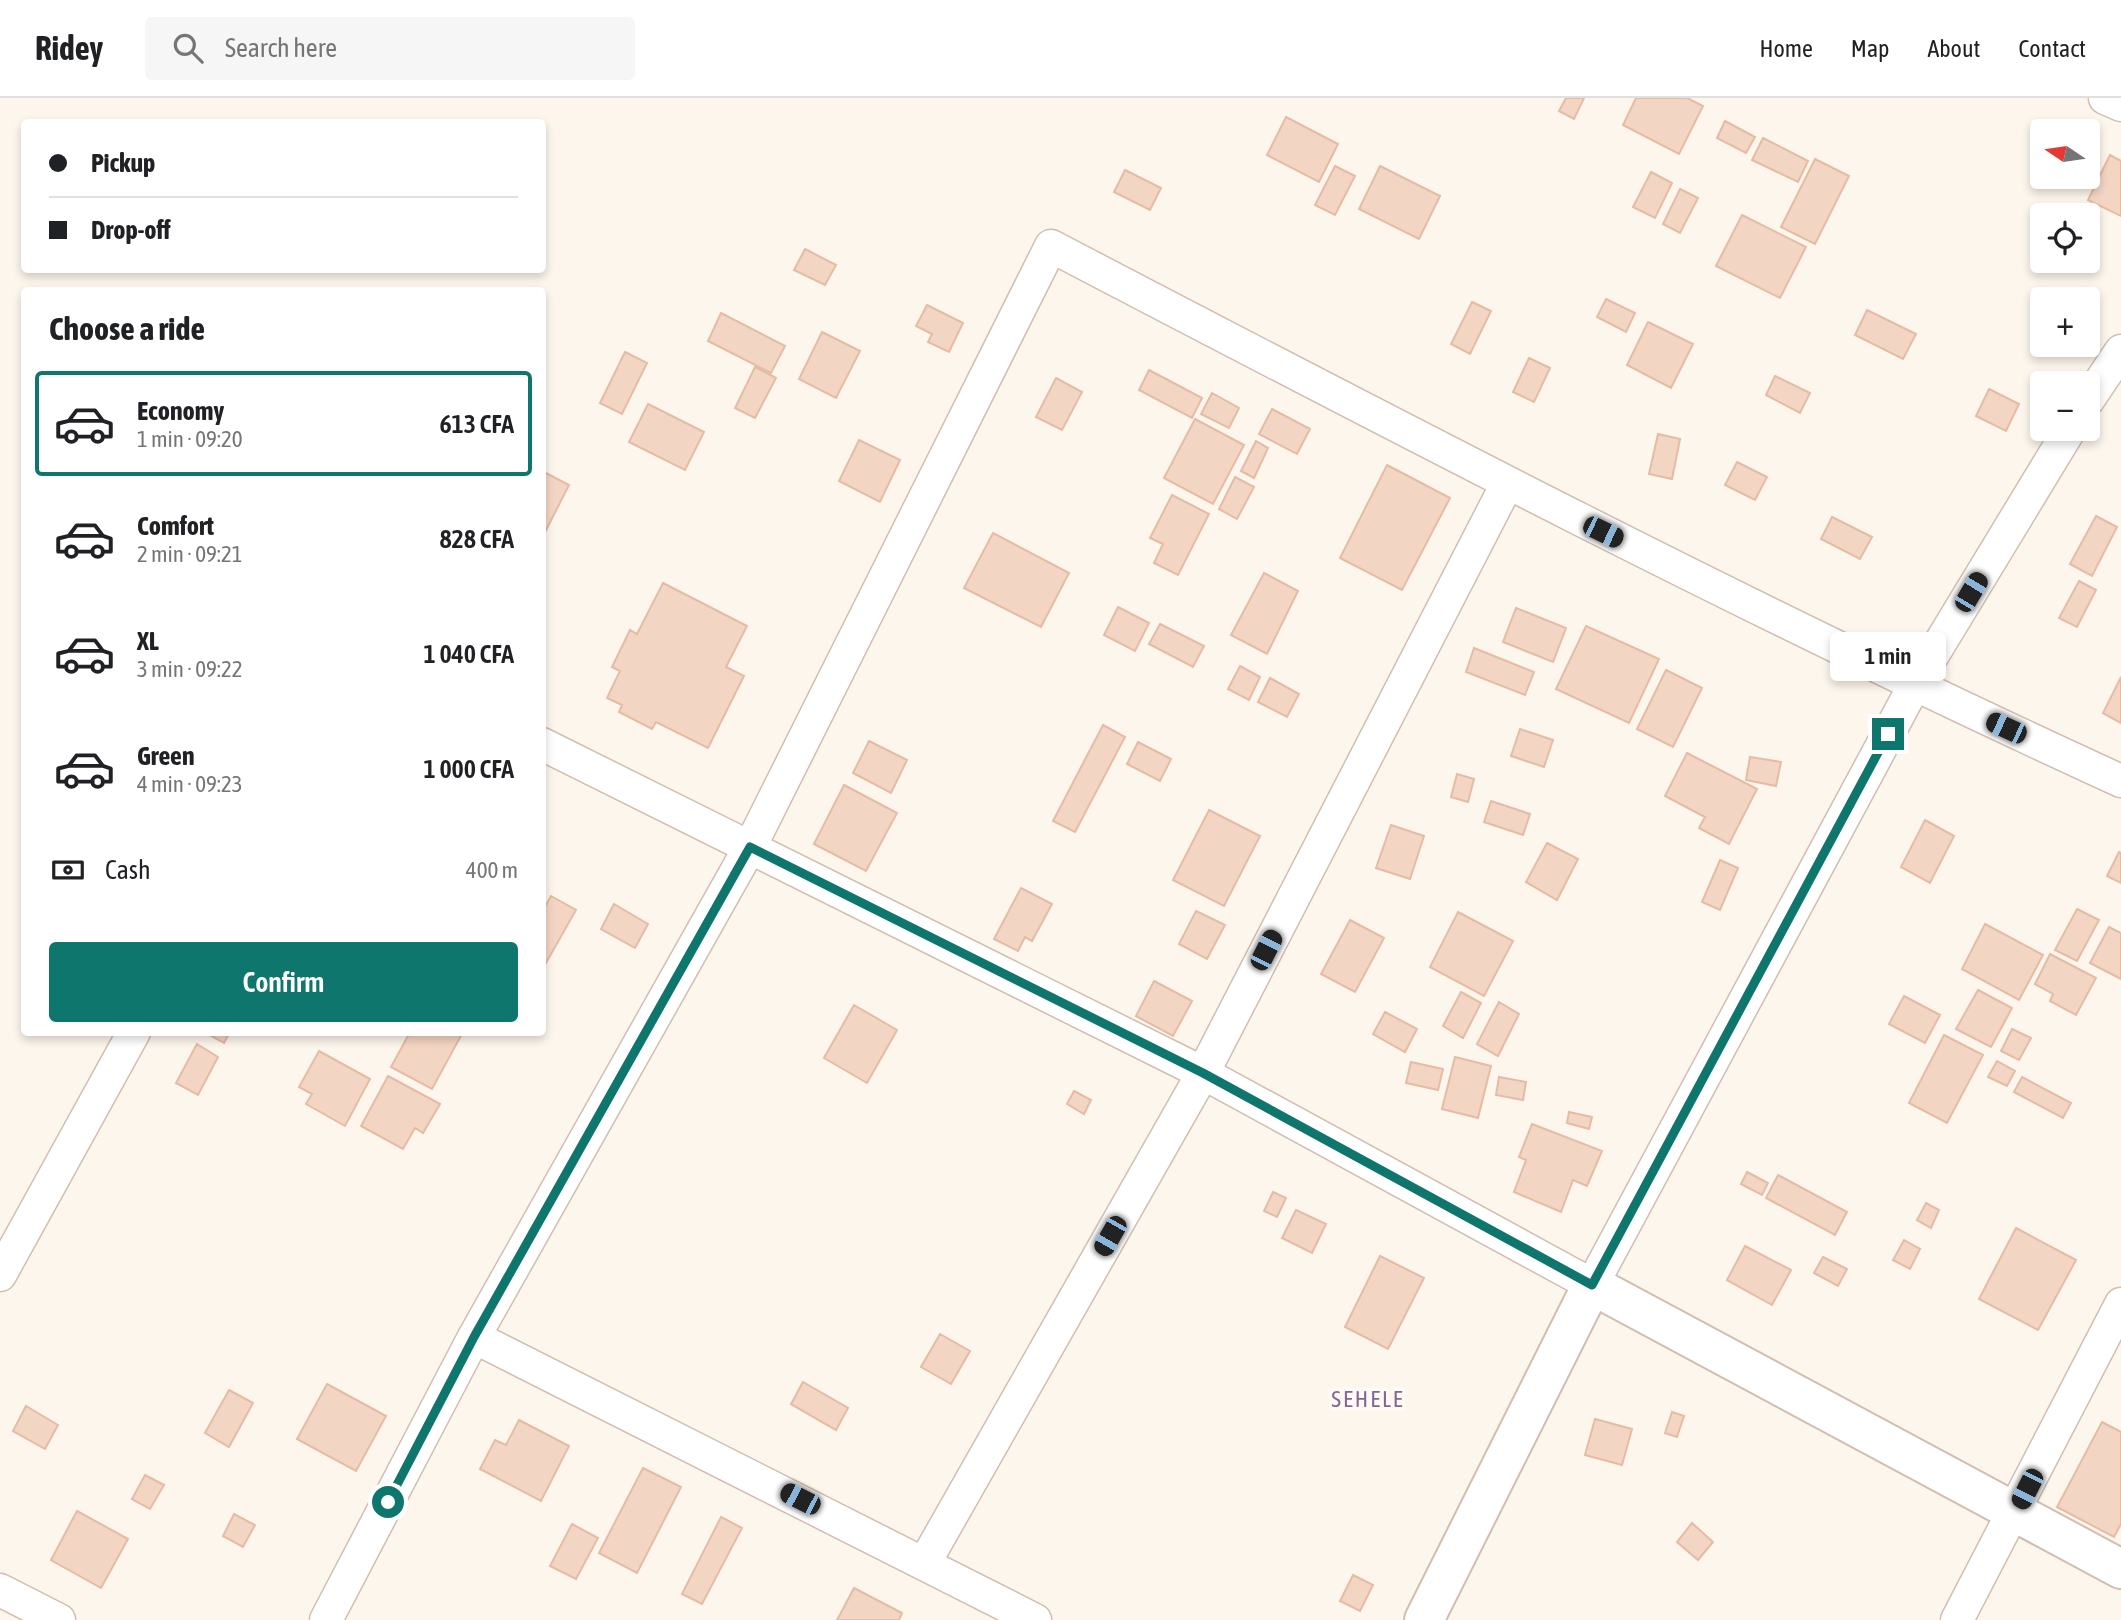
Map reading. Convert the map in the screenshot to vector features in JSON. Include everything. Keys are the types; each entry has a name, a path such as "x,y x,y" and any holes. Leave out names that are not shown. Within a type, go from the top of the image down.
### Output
{"street":[{"path":"2105,98 2121,106"},
{"path":"326,1620 474,1337 750,847 1051,246 1507,484 1914,686 2121,780"},
{"path":"2100,382 2121,351"},
{"path":"1423,1620 1592,1285 1914,686 2063,441"},
{"path":"925,1562 1203,1073 1507,484"},
{"path":"546,746 1203,1073 2121,1569"},
{"path":"0,1275 132,1036"},
{"path":"1958,1620 2121,1304"},
{"path":"474,1337 925,1562 1035,1620"},
{"path":"0,1590 59,1620"}],"building":[{"path":"1566,98 1584,98 1574,119 1559,111"},
{"path":"1636,98 1687,98 1703,106 1679,154 1623,125"},
{"path":"1286,117 1338,144 1319,182 1267,155"},
{"path":"1725,121 1755,137 1746,153 1717,138"},
{"path":"1763,138 1808,161 1798,182 1752,160"},
{"path":"2110,155 2121,161 2121,216 2100,206 2100,203 2088,200 2093,189 2100,189 2100,175"},
{"path":"1815,159 1849,176 1815,244 1781,227"},
{"path":"1335,166 1355,176 1335,215 1315,205"},
{"path":"1380,166 1440,196 1419,239 1359,209"},
{"path":"1125,170 1161,188 1150,210 1114,192"},
{"path":"1651,172 1672,183 1655,218 1633,207"},
{"path":"1680,189 1698,198 1680,233 1663,224"},
{"path":"1742,215 1806,247 1780,298 1716,266"},
{"path":"805,249 836,265 825,285 794,270"},
{"path":"1606,299 1635,313 1626,332 1597,317"},
{"path":"1472,302 1491,311 1470,354 1451,344"},
{"path":"927,305 963,323 949,352 928,342 932,334 916,326"},
{"path":"1867,310 1916,334 1903,359 1855,335"},
{"path":"721,313 785,346 771,373 708,341"},
{"path":"1648,322 1693,344 1671,388 1627,365"},
{"path":"822,332 860,351 836,398 799,379"},
{"path":"625,352 647,363 622,414 600,403"},
{"path":"1529,358 1550,368 1534,402 1513,392"},
{"path":"755,367 776,378 755,418 735,408"},
{"path":"1149,370 1202,398 1192,418 1139,390"},
{"path":"1775,376 1810,393 1800,413 1766,395"},
{"path":"1056,378 1082,392 1062,430 1036,417"},
{"path":"1989,389 2019,404 2006,431 1976,416"},
{"path":"1212,393 1239,408 1229,428 1201,414"},
{"path":"648,404 704,432 685,470 629,442"},
{"path":"1272,409 1310,429 1297,454 1259,434"},
{"path":"1195,419 1244,445 1213,504 1164,478"},
{"path":"1658,434 1680,439 1672,479 1649,474"},
{"path":"859,440 900,460 880,502 839,481"},
{"path":"1256,441 1268,448 1254,478 1241,471"},
{"path":"1737,462 1767,477 1755,500 1725,485"},
{"path":"1387,465 1450,498 1402,590 1340,558"},
{"path":"546,473 569,485 546,530"},
{"path":"1235,477 1254,487 1237,519 1219,509"},
{"path":"1172,495 1209,514 1178,575 1154,563 1163,544 1150,538"},
{"path":"2096,516 2117,527 2092,576 2070,564"},
{"path":"1832,517 1872,537 1860,559 1821,539"},
{"path":"993,533 1069,573 1041,627 964,588"},
{"path":"1264,573 1298,591 1267,654 1231,635"},
{"path":"2079,581 2096,590 2077,627 2059,618"},
{"path":"663,583 747,626 726,667 744,676 708,748 656,722 652,729 619,712 622,705 607,698 620,671 612,667 630,630 637,634"},
{"path":"1118,607 1149,623 1135,651 1104,635"},
{"path":"1516,608 1566,628 1553,662 1503,642"},
{"path":"1160,624 1204,646 1193,667 1149,644"},
{"path":"1586,626 1659,659 1629,723 1556,689"},
{"path":"1474,648 1534,672 1525,695 1466,672"},
{"path":"1240,666 1260,677 1249,700 1228,689"},
{"path":"1666,670 1702,688 1673,747 1637,729"},
{"path":"2121,677 2121,723 2103,713"},
{"path":"1270,678 1299,694 1287,717 1258,702"},
{"path":"1103,725 1125,737 1075,832 1053,821"},
{"path":"1520,729 1553,740 1544,767 1511,756"},
{"path":"869,741 907,760 891,793 853,773"},
{"path":"1138,742 1171,759 1160,781 1127,764"},
{"path":"1687,753 1757,789 1729,844 1699,828 1705,817 1665,796"},
{"path":"1750,757 1781,762 1776,786 1746,780"},
{"path":"1457,774 1474,779 1468,802 1451,797"},
{"path":"844,785 897,813 866,871 814,844"},
{"path":"1491,801 1530,814 1523,835 1484,822"},
{"path":"1209,810 1260,836 1224,906 1173,880"},
{"path":"1925,820 1954,836 1930,883 1901,867"},
{"path":"1391,825 1424,836 1410,879 1376,868"},
{"path":"1547,843 1578,859 1557,900 1526,882"},
{"path":"2119,852 2121,853 2121,883 2107,876"},
{"path":"1720,860 1738,868 1720,910 1702,902"},
{"path":"1021,888 1052,904 1032,941 1025,937 1018,951 994,939"},
{"path":"551,896 576,910 546,963 546,905"},
{"path":"614,904 648,924 635,948 601,929"},
{"path":"2077,909 2099,920 2077,961 2055,950"},
{"path":"1196,911 1225,925 1207,959 1179,944"},
{"path":"1458,912 1513,941 1484,996 1430,967"},
{"path":"1350,920 1384,938 1355,992 1321,974"},
{"path":"1985,924 2043,955 2019,1000 1962,969"},
{"path":"2109,927 2121,933 2121,979 2090,963"},
{"path":"2050,954 2096,978 2076,1015 2050,1001 2053,994 2035,984"},
{"path":"1154,981 1192,1001 1173,1036 1136,1016"},
{"path":"1978,990 2012,1008 1991,1047 1956,1029"},
{"path":"1461,992 1481,1003 1463,1038 1443,1026"},
{"path":"1904,996 1940,1015 1925,1043 1889,1024"},
{"path":"1499,1002 1519,1014 1498,1056 1477,1044"},
{"path":"854,1005 897,1030 867,1083 824,1058"},
{"path":"1385,1012 1417,1029 1405,1052 1373,1034"},
{"path":"2012,1029 2031,1038 2019,1060 2001,1051"},
{"path":"1944,1035 1983,1055 1947,1123 1909,1103"},
{"path":"211,1036 228,1036 224,1043"},
{"path":"408,1036 461,1036 432,1089 391,1067"},
{"path":"197,1044 218,1057 198,1095 176,1083"},
{"path":"319,1051 370,1079 345,1126 306,1104 312,1094 299,1087"},
{"path":"1455,1057 1491,1066 1478,1118 1442,1109"},
{"path":"1997,1061 2015,1071 2007,1086 1988,1077"},
{"path":"1411,1062 1443,1069 1438,1090 1406,1083"},
{"path":"388,1076 440,1104 423,1133 415,1128 403,1149 361,1126"},
{"path":"1499,1077 1526,1082 1523,1100 1496,1095"},
{"path":"2022,1077 2071,1103 2063,1118 2014,1092"},
{"path":"1074,1091 1091,1100 1084,1114 1067,1104"},
{"path":"1569,1112 1592,1117 1589,1129 1567,1123"},
{"path":"1532,1124 1602,1151 1587,1186 1573,1180 1561,1212 1514,1192 1526,1160 1519,1157"},
{"path":"1747,1172 1768,1183 1762,1195 1741,1184"},
{"path":"1778,1175 1847,1212 1835,1235 1766,1198"},
{"path":"1273,1192 1286,1198 1277,1217 1264,1211"},
{"path":"1926,1203 1939,1210 1931,1228 1917,1220"},
{"path":"1296,1210 1326,1224 1312,1253 1282,1238"},
{"path":"2016,1228 2076,1260 2038,1330 1979,1299"},
{"path":"1904,1240 1920,1249 1910,1269 1893,1260"},
{"path":"1745,1246 1791,1270 1772,1305 1727,1280"},
{"path":"1380,1256 1424,1278 1388,1349 1345,1327"},
{"path":"1823,1257 1847,1269 1838,1286 1814,1273"},
{"path":"940,1334 970,1351 951,1384 921,1367"},
{"path":"803,1382 848,1408 836,1430 791,1404"},
{"path":"327,1384 386,1416 356,1471 297,1439"},
{"path":"229,1390 253,1403 229,1447 205,1433"},
{"path":"26,1406 58,1425 45,1449 13,1431"},
{"path":"1672,1412 1684,1416 1677,1437 1665,1433"},
{"path":"1595,1419 1632,1429 1622,1465 1585,1455"},
{"path":"519,1420 569,1446 541,1501 480,1469 495,1440 506,1445"},
{"path":"2102,1422 2121,1432 2121,1524 2114,1537 2057,1507"},
{"path":"643,1468 681,1487 637,1573 599,1553"},
{"path":"145,1475 164,1485 150,1509 132,1499"},
{"path":"77,1511 128,1539 101,1588 51,1560"},
{"path":"234,1514 255,1525 243,1547 223,1536"},
{"path":"721,1517 742,1528 702,1604 682,1594"},
{"path":"1692,1523 1713,1542 1698,1560 1677,1542"},
{"path":"572,1524 598,1538 576,1579 550,1566"},
{"path":"1353,1575 1373,1585 1360,1611 1340,1601"},
{"path":"854,1588 902,1613 899,1620 837,1620"}],"district":[{"name":"SEHELE","path":"1368,1399"}],"route":[{"path":"388,1502 474,1337 750,847 1203,1073 1592,1285 1888,734"}]}
